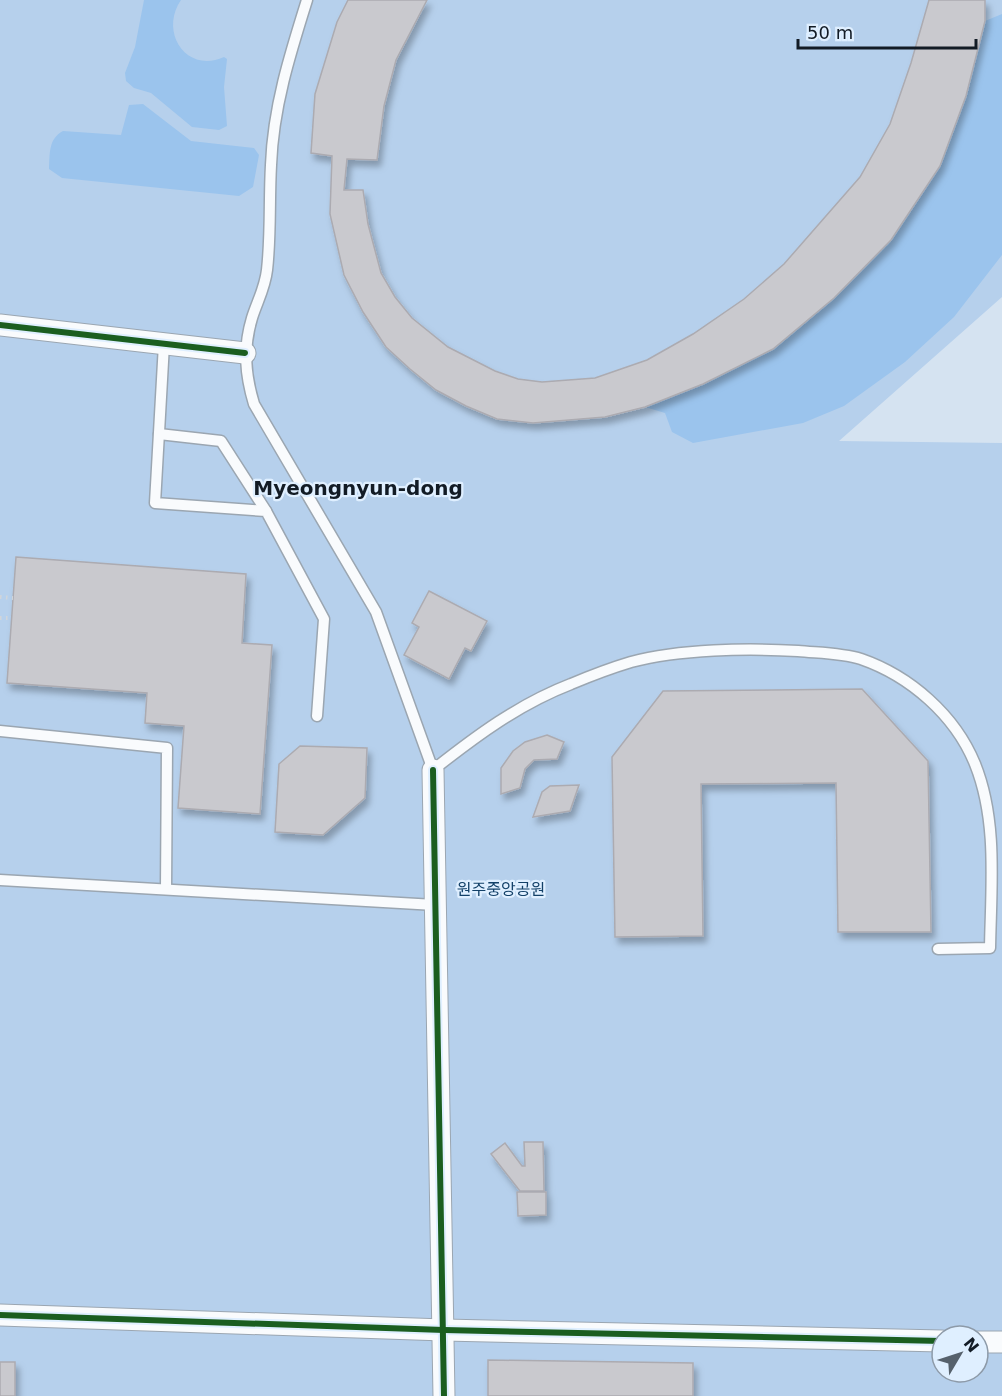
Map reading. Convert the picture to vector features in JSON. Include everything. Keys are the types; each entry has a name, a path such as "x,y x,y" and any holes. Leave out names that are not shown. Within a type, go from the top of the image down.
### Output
{"street":[{"path":"0,325 245,353"},
{"path":"433,770 444,1396"},
{"path":"0,1315 444,1330 930,1341"}],"lane":[{"path":"307,0 282,81 271,164 271,235 265,285 252,318 245,353 247,379 254,404 376,612 433,770 510,713 569,684 632,662 706,651 767,650 859,658 895,675 923,693 953,725 974,762 985,796 991,838 990,948 938,948"},
{"path":"164,344 155,503 266,511"},
{"path":"159,434 221,441 266,511 324,619 317,717"},
{"path":"0,731 167,748 166,889"},
{"path":"0,880 435,905"}],"path":[{"path":"0,597 13,598"},
{"path":"0,618 11,618"}],"green space":[{"name":"원주중앙공원","path":"0,0 1002,0 1002,297 839,441 1002,443 1002,1396 0,1396"}],"shaded area":[{"path":"144,0 181,0 175,12 173,25 180,47 188,55 198,60 210,61 224,57 227,59 224,87 227,126 219,130 192,127 151,93 134,88 126,81 125,73 135,47"},
{"path":"1002,14 1002,255 954,317 905,362 844,406 803,423 693,443 672,432 665,413 645,407 703,384 773,349 834,298 891,240 940,166 966,96 985,21"},
{"path":"143,104 191,141 254,148 259,155 253,187 239,196 62,178 49,169 52,143 58,134 63,131 121,135 129,105"}],"building":[{"path":"348,0 427,0 396,60 384,106 377,160 347,159 344,190 363,190 368,224 381,273 395,297 412,318 448,347 495,371 518,379 542,382 595,378 647,360 693,334 744,299 784,264 860,177 890,124 929,0 985,0 985,21 966,96 940,166 891,240 834,298 773,349 703,384 645,407 605,417 533,423 497,419 436,390 386,347 363,312 344,275 330,214 332,156 311,153 315,94 337,22"},
{"path":"16,557 246,574 242,643 272,645 260,814 178,808 184,726 145,723 147,693 7,683"},
{"path":"429,591 487,621 471,651 465,648 449,679 404,655 419,627 412,623"},
{"path":"862,689 928,761 931,932 838,932 836,783 701,784 703,936 615,937 612,757 663,691"},
{"path":"547,735 564,742 557,759 534,760 525,769 520,788 501,794 501,768 513,751 525,742"},
{"path":"300,746 367,748 365,798 323,835 275,832 279,764"},
{"path":"579,785 570,811 533,817 542,792 550,786"},
{"path":"524,1142 543,1142 544,1191 520,1191 491,1154 505,1143 522,1166 525,1166"},
{"path":"517,1192 546,1192 546,1215 518,1216"},
{"path":"488,1360 693,1363 693,1396 488,1396"},
{"path":"0,1362 15,1362 15,1396 0,1396"}],"cycle path":[{"path":"0,325 245,353"},
{"path":"433,770 444,1396"},
{"path":"0,1315 444,1330 930,1341"}],"district":[{"name":"Myeongnyun-dong","path":"358,488"}]}
